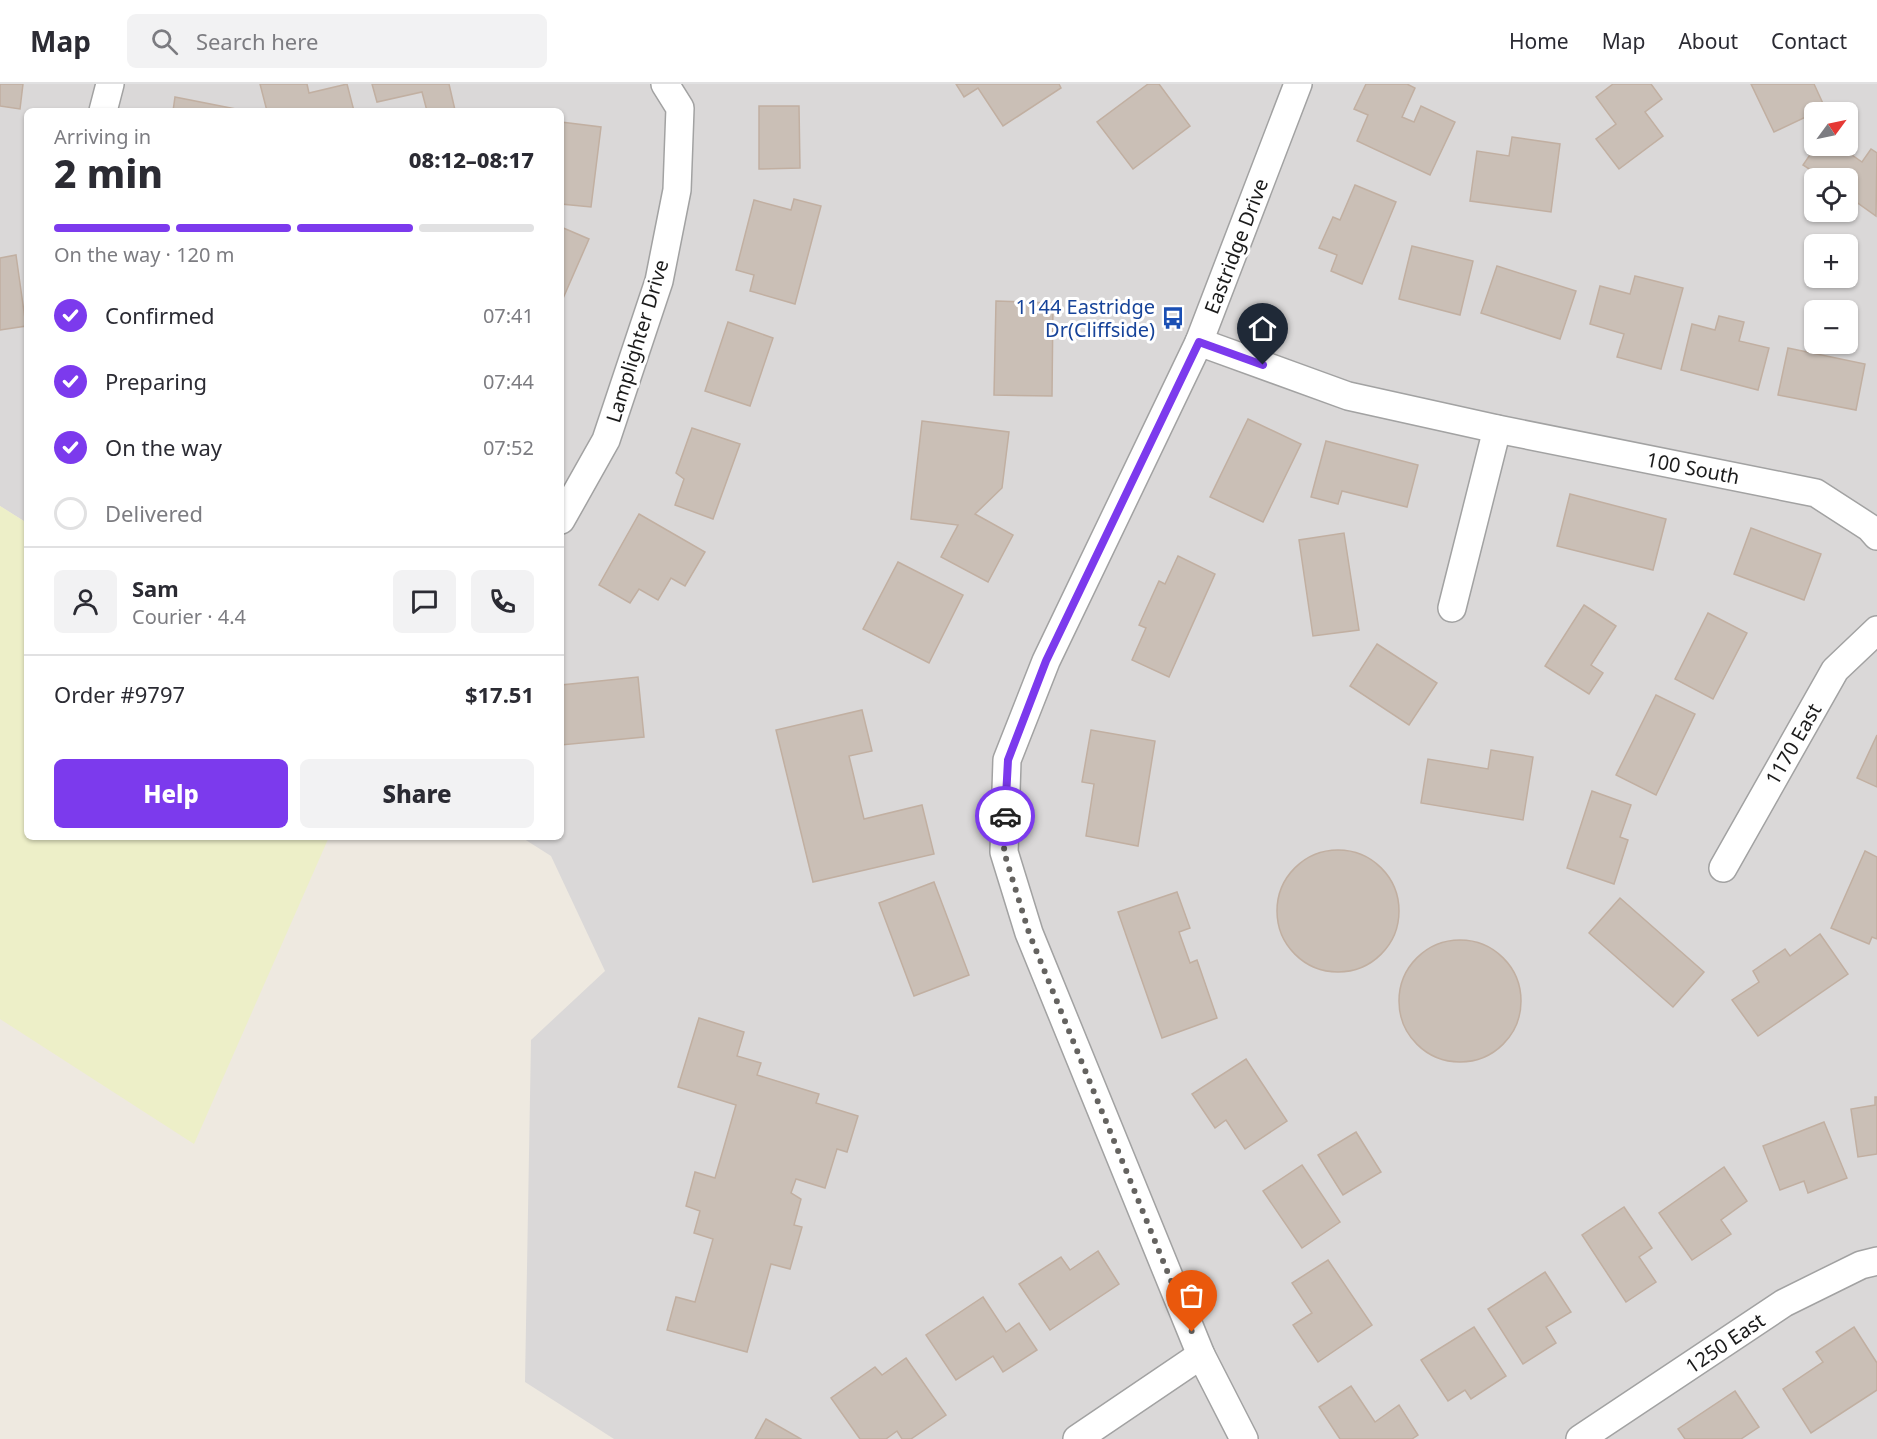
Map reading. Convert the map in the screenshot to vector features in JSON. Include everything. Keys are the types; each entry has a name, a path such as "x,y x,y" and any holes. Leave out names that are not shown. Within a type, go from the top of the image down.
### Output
{"street":[{"path":"104,108 110,84"},
{"name":"Lamplighter Drive","path":"564,515 606,440 659,281 677,190 680,108 665,84"},
{"name":"Eastridge Drive","path":"1244,1439 1201,1355 1029,933 1004,852 1008,760 1046,661 1199,342 1298,84"},
{"name":"100 South","path":"1199,342 1348,396 1497,429 1816,493 1870,528 1877,536"},
{"path":"1452,608 1497,429"},
{"name":"1170 East","path":"1723,868 1835,670 1877,630"},
{"name":"1250 East","path":"1580,1439 1784,1303 1861,1265 1877,1261"},
{"path":"1077,1439 1201,1355"}],"shaded area":[{"path":"0,84 1877,84 1877,1439 614,1439 525,1382 531,1040 605,971 551,856 526,840 564,840 564,108 24,108 24,521 0,506"}],"green space":[{"path":"0,506 24,521 24,840 328,840 194,1144 0,1019"}],"building":[{"path":"0,84 23,84 20,109 0,106"},
{"path":"260,84 307,84 309,93 347,84 353,108 266,108"},
{"path":"372,84 449,84 455,108 426,108 422,92 377,102"},
{"path":"956,84 1059,84 1061,88 1003,126 978,88 964,97"},
{"path":"1148,84 1159,84 1190,126 1133,169 1097,122"},
{"path":"1366,84 1407,84 1415,88 1402,117 1414,122 1421,106 1455,122 1430,175 1357,141 1368,115 1354,109"},
{"path":"1613,84 1651,84 1662,99 1645,112 1663,136 1619,169 1596,139 1616,124 1596,97"},
{"path":"1751,84 1814,84 1822,102 1804,102 1804,118 1774,132"},
{"path":"175,97 231,108 173,108"},
{"path":"759,106 799,106 800,168 759,169"},
{"path":"564,122 601,127 591,207 564,204"},
{"path":"1512,137 1560,144 1551,212 1470,201 1477,151 1509,156"},
{"path":"1871,149 1877,153 1876,216 1858,203 1858,168 1808,168 1803,165 1809,156 1853,156 1862,162"},
{"path":"1355,185 1396,202 1362,284 1331,271 1337,255 1319,248 1333,217 1340,220"},
{"path":"794,199 821,206 795,304 750,291 754,275 736,270 754,200 791,210"},
{"path":"564,228 589,239 564,296"},
{"path":"1412,246 1473,261 1460,315 1399,299"},
{"path":"16,255 24,326 0,330 0,258"},
{"path":"1497,266 1576,291 1560,339 1481,313"},
{"path":"1635,276 1683,288 1661,369 1617,357 1624,334 1590,324 1600,286 1630,294"},
{"path":"996,301 1053,303 1052,396 994,395"},
{"path":"1719,316 1744,322 1739,341 1769,348 1758,390 1681,370 1692,324 1715,330"},
{"path":"728,322 773,338 750,406 705,391"},
{"path":"1788,348 1804,351 1804,354 1817,354 1865,364 1856,410 1778,395"},
{"path":"1248,419 1301,444 1263,522 1210,497"},
{"path":"922,421 1009,432 1002,488 975,514 1013,535 988,582 941,557 958,525 911,519"},
{"path":"692,428 740,444 713,519 675,505 684,479 676,473"},
{"path":"1326,441 1418,465 1407,507 1342,491 1338,504 1311,497"},
{"path":"1570,494 1666,519 1653,570 1557,546"},
{"path":"639,514 705,552 685,586 671,578 658,600 639,589 630,603 599,585"},
{"path":"1751,528 1821,554 1804,600 1734,574"},
{"path":"1344,533 1359,630 1313,636 1299,540"},
{"path":"1178,556 1215,574 1169,677 1132,660 1146,628 1139,625 1159,581 1165,584"},
{"path":"898,562 963,595 929,663 863,629"},
{"path":"1584,605 1616,626 1591,665 1603,673 1589,694 1545,666"},
{"path":"1708,613 1747,633 1713,699 1675,679"},
{"path":"1377,644 1437,683 1409,725 1350,686"},
{"path":"638,677 644,737 564,745 564,685"},
{"path":"1656,695 1695,714 1656,795 1616,775"},
{"path":"862,710 872,751 849,756 864,819 922,805 934,854 813,882 776,730"},
{"path":"1091,730 1155,741 1138,846 1086,836 1094,784 1082,782"},
{"path":"1877,735 1877,787 1857,778"},
{"path":"1491,750 1533,757 1523,820 1421,803 1428,759 1488,769"},
{"path":"1592,791 1631,805 1620,837 1628,840 1614,884 1567,868"},
{"path":"1338,850 1361,855 1381,868 1394,888 1399,911 1394,934 1381,954 1361,967 1338,972 1315,967 1295,954 1282,934 1277,911 1282,888 1295,868 1315,855"},
{"path":"1865,851 1877,857 1877,939 1872,937 1869,944 1831,928"},
{"path":"934,882 969,975 914,996 879,903"},
{"path":"1177,892 1190,928 1179,932 1190,963 1197,960 1217,1018 1162,1038 1118,912"},
{"path":"1620,898 1704,972 1673,1007 1589,933"},
{"path":"1820,934 1848,974 1758,1036 1732,1000 1759,982 1753,971 1785,949 1790,956"},
{"path":"1460,940 1483,945 1503,958 1516,978 1521,1001 1516,1024 1503,1044 1483,1057 1460,1062 1437,1057 1417,1044 1404,1024 1399,1001 1404,978 1417,958 1437,945"},
{"path":"699,1018 744,1032 737,1056 761,1063 757,1075 819,1094 816,1103 858,1116 847,1152 837,1149 825,1188 796,1179 791,1193 801,1199 794,1225 802,1227 790,1269 771,1264 747,1352 667,1330 676,1297 695,1302 713,1239 694,1233 700,1211 686,1206 695,1172 715,1178 736,1105 678,1087"},
{"path":"1246,1059 1287,1121 1245,1149 1226,1120 1215,1128 1192,1094"},
{"path":"1875,1097 1877,1097 1877,1154 1858,1157 1851,1109 1875,1105"},
{"path":"1824,1122 1847,1178 1808,1193 1804,1181 1780,1190 1763,1146"},
{"path":"1356,1132 1381,1172 1343,1195 1318,1155"},
{"path":"1302,1165 1340,1222 1302,1248 1263,1191"},
{"path":"1724,1167 1747,1201 1721,1220 1731,1234 1692,1260 1659,1213"},
{"path":"1624,1207 1652,1248 1639,1257 1656,1282 1626,1302 1582,1235"},
{"path":"1098,1251 1119,1284 1050,1330 1019,1284 1061,1257 1070,1270"},
{"path":"1328,1260 1372,1325 1318,1362 1293,1325 1312,1313 1292,1283"},
{"path":"1545,1272 1571,1312 1546,1327 1556,1343 1523,1364 1488,1309"},
{"path":"983,1297 1006,1332 1019,1323 1037,1350 1003,1372 993,1356 956,1380 926,1335"},
{"path":"1474,1327 1506,1376 1471,1399 1465,1390 1448,1401 1421,1360"},
{"path":"1854,1327 1877,1363 1877,1390 1811,1433 1783,1389 1823,1362 1816,1352"},
{"path":"906,1358 946,1415 911,1439 902,1439 897,1431 886,1439 860,1439 831,1398 875,1367 882,1375"},
{"path":"1351,1386 1375,1422 1399,1405 1418,1435 1412,1439 1340,1439 1319,1407"},
{"path":"1735,1391 1759,1427 1741,1439 1685,1439 1678,1429"},
{"path":"766,1419 801,1439 755,1439"}],"way so far":[{"path":"1005,816 1004,852 1029,933 1192,1332"}],"place":[{"name":"1144 Eastridge Dr(Cliffside)","path":"1173,318"}],"route":[{"path":"1005,816 1008,760 1046,661 1199,342 1263,365"}]}
